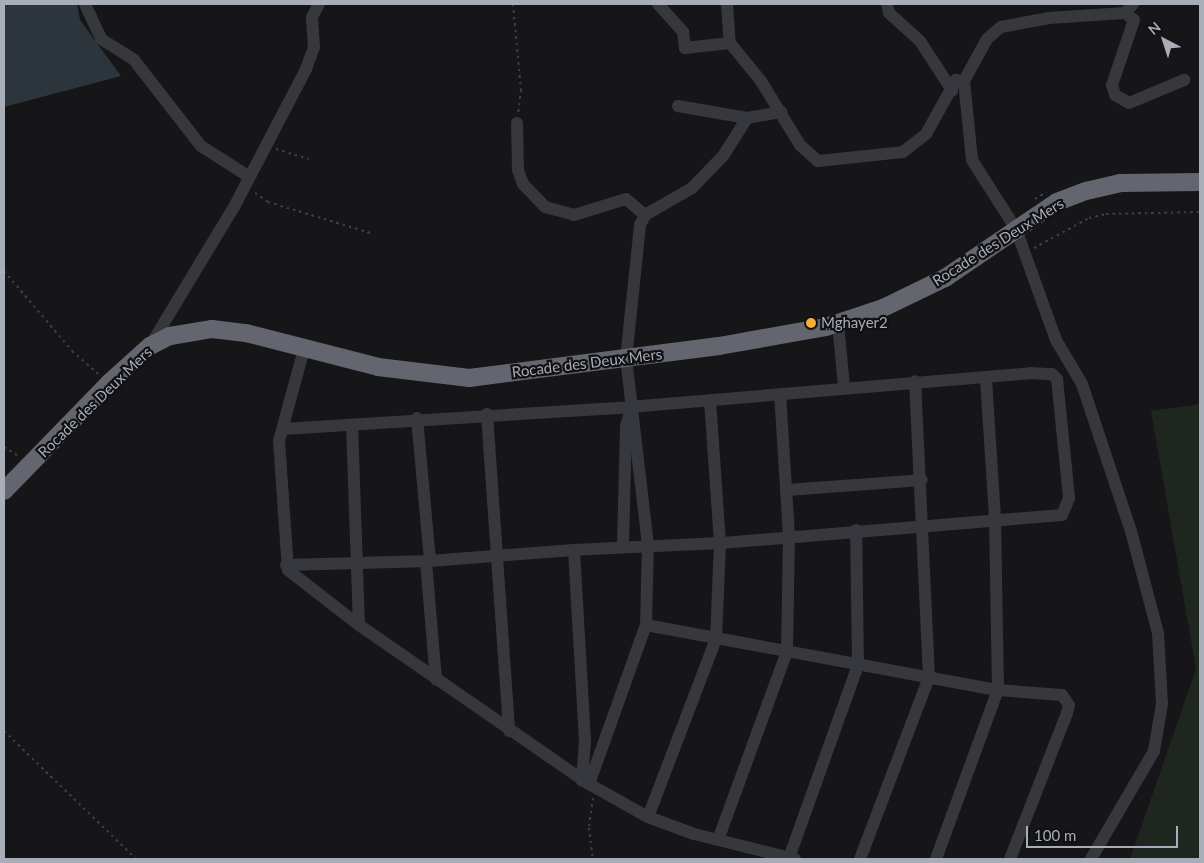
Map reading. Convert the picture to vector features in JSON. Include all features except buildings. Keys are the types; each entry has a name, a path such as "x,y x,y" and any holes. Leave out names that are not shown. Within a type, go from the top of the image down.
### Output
{"highway":[{"name":"Rocade des Deux Mers","path":"4,491 109,383 150,346 170,336 212,328 416,375 469,378 626,359 838,324 944,278 1058,202 1086,191 1120,183 1200,182"}],"street":[{"path":"85,4 101,38 134,60 201,146 248,176"},
{"path":"150,346 243,188 312,56 312,17 318,4"},
{"path":"658,4 683,32 685,48 730,43"},
{"path":"727,4 730,43 781,112 800,145 818,161 885,156 903,152 926,134 956,80 964,81"},
{"path":"887,4 889,13 920,41 952,90"},
{"path":"1091,859 1154,751 1162,704 1158,633 1092,411 1056,340 1016,229 972,160 964,81 987,39 1001,26 1129,8 1134,21 1112,85 1115,95 1129,103 1184,80"},
{"path":"678,106 747,118 781,112"},
{"path":"645,215 692,188 724,156 747,118"},
{"path":"517,123 518,170 523,184 545,207 574,214 626,199 645,215"},
{"path":"623,546 626,426 630,410 626,359 645,215"},
{"path":"838,324 844,386"},
{"path":"304,349 279,451 286,565 359,625 509,731 589,784 648,817 718,840 792,858 858,665 856,530"},
{"path":"283,429 487,414 630,410 844,386 986,379 1030,373 1052,374 1057,379 1069,498 1062,515 995,518 720,543 623,546 498,554 428,561 286,565"},
{"path":"936,859 998,690 995,518 986,379"},
{"path":"860,859 929,677 922,480 915,381"},
{"path":"718,840 787,651 789,536 780,394"},
{"path":"648,817 716,639 720,543 710,400"},
{"path":"589,784 646,626 648,545 637,424 630,410"},
{"path":"487,414 509,731"},
{"path":"417,418 436,680"},
{"path":"352,425 359,625"},
{"path":"787,490 922,480"},
{"path":"574,550 589,784"},
{"path":"646,626 998,690 1054,693 1069,705 1010,859"}],"path":[{"path":"513,4 521,90 517,123"},
{"path":"264,145 309,159"},
{"path":"243,188 268,202 371,233"},
{"path":"1026,253 1089,218 1106,214 1200,212"},
{"path":"4,271 72,351 109,383"},
{"path":"4,447 31,464"},
{"path":"4,731 136,859"},
{"path":"589,784 589,828 593,859"}],"shaded area":[{"path":"4,4 77,4 80,20 121,76 4,107"},
{"path":"1200,404 1200,859 1130,859 1196,669 1151,411"}],"place":[{"name":"Mghayer2","path":"811,323"}]}
